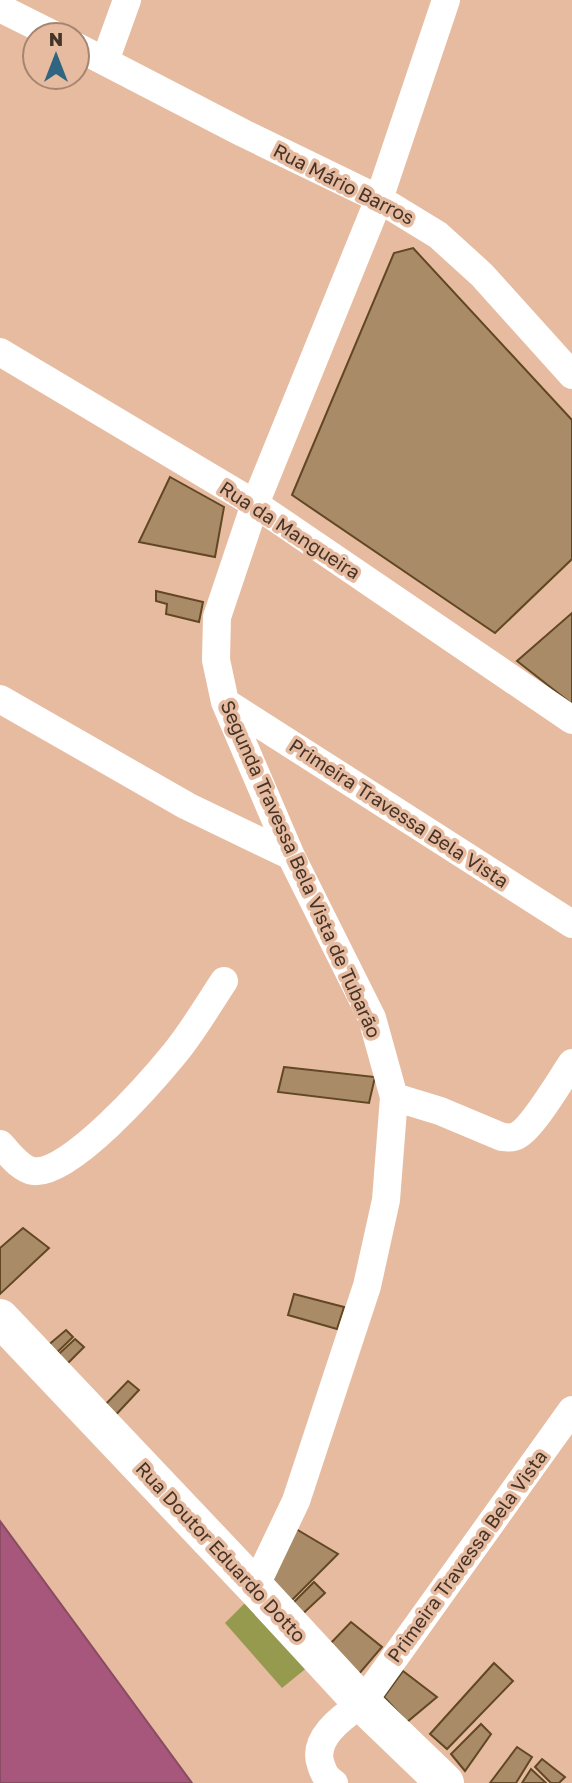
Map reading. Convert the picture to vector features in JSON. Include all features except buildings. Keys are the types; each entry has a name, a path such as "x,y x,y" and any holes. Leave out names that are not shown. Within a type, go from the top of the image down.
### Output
{"main road":[{"name":"Rua Doutor Eduardo Dotto","path":"0,1318 256,1587 362,1703 445,1783"}],"street":[{"path":"105,61 127,0"},
{"name":"Segunda Travessa Bela Vista de Tubarão","path":"256,1587 296,1501 367,1286 386,1200 394,1097 372,1018 291,856 225,702 216,660 217,617 255,504 379,200 446,0"},
{"path":"0,8 26,21"},
{"name":"Rua Mário Barros","path":"91,54 379,200 438,235 482,275 572,374"},
{"name":"Rua da Mangueira","path":"0,352 255,504 572,720"},
{"path":"0,699 187,806 291,856"},
{"name":"Primeira Travessa Bela Vista","path":"225,702 572,924"},
{"path":"0,1144 25,1169 35,1172 47,1170 70,1156 110,1126 177,1052 224,981"},
{"path":"394,1097 440,1111 502,1137 512,1138 520,1135 530,1123 572,1063"},
{"name":"Primeira Travessa Bela Vista","path":"334,1783 326,1778 319,1759 324,1738 336,1723 362,1703 572,1410"}],"green space":[{"path":"246,1602 309,1666 282,1688 225,1623"}],"shaded area":[{"path":"0,1521 192,1783 0,1783"}]}
